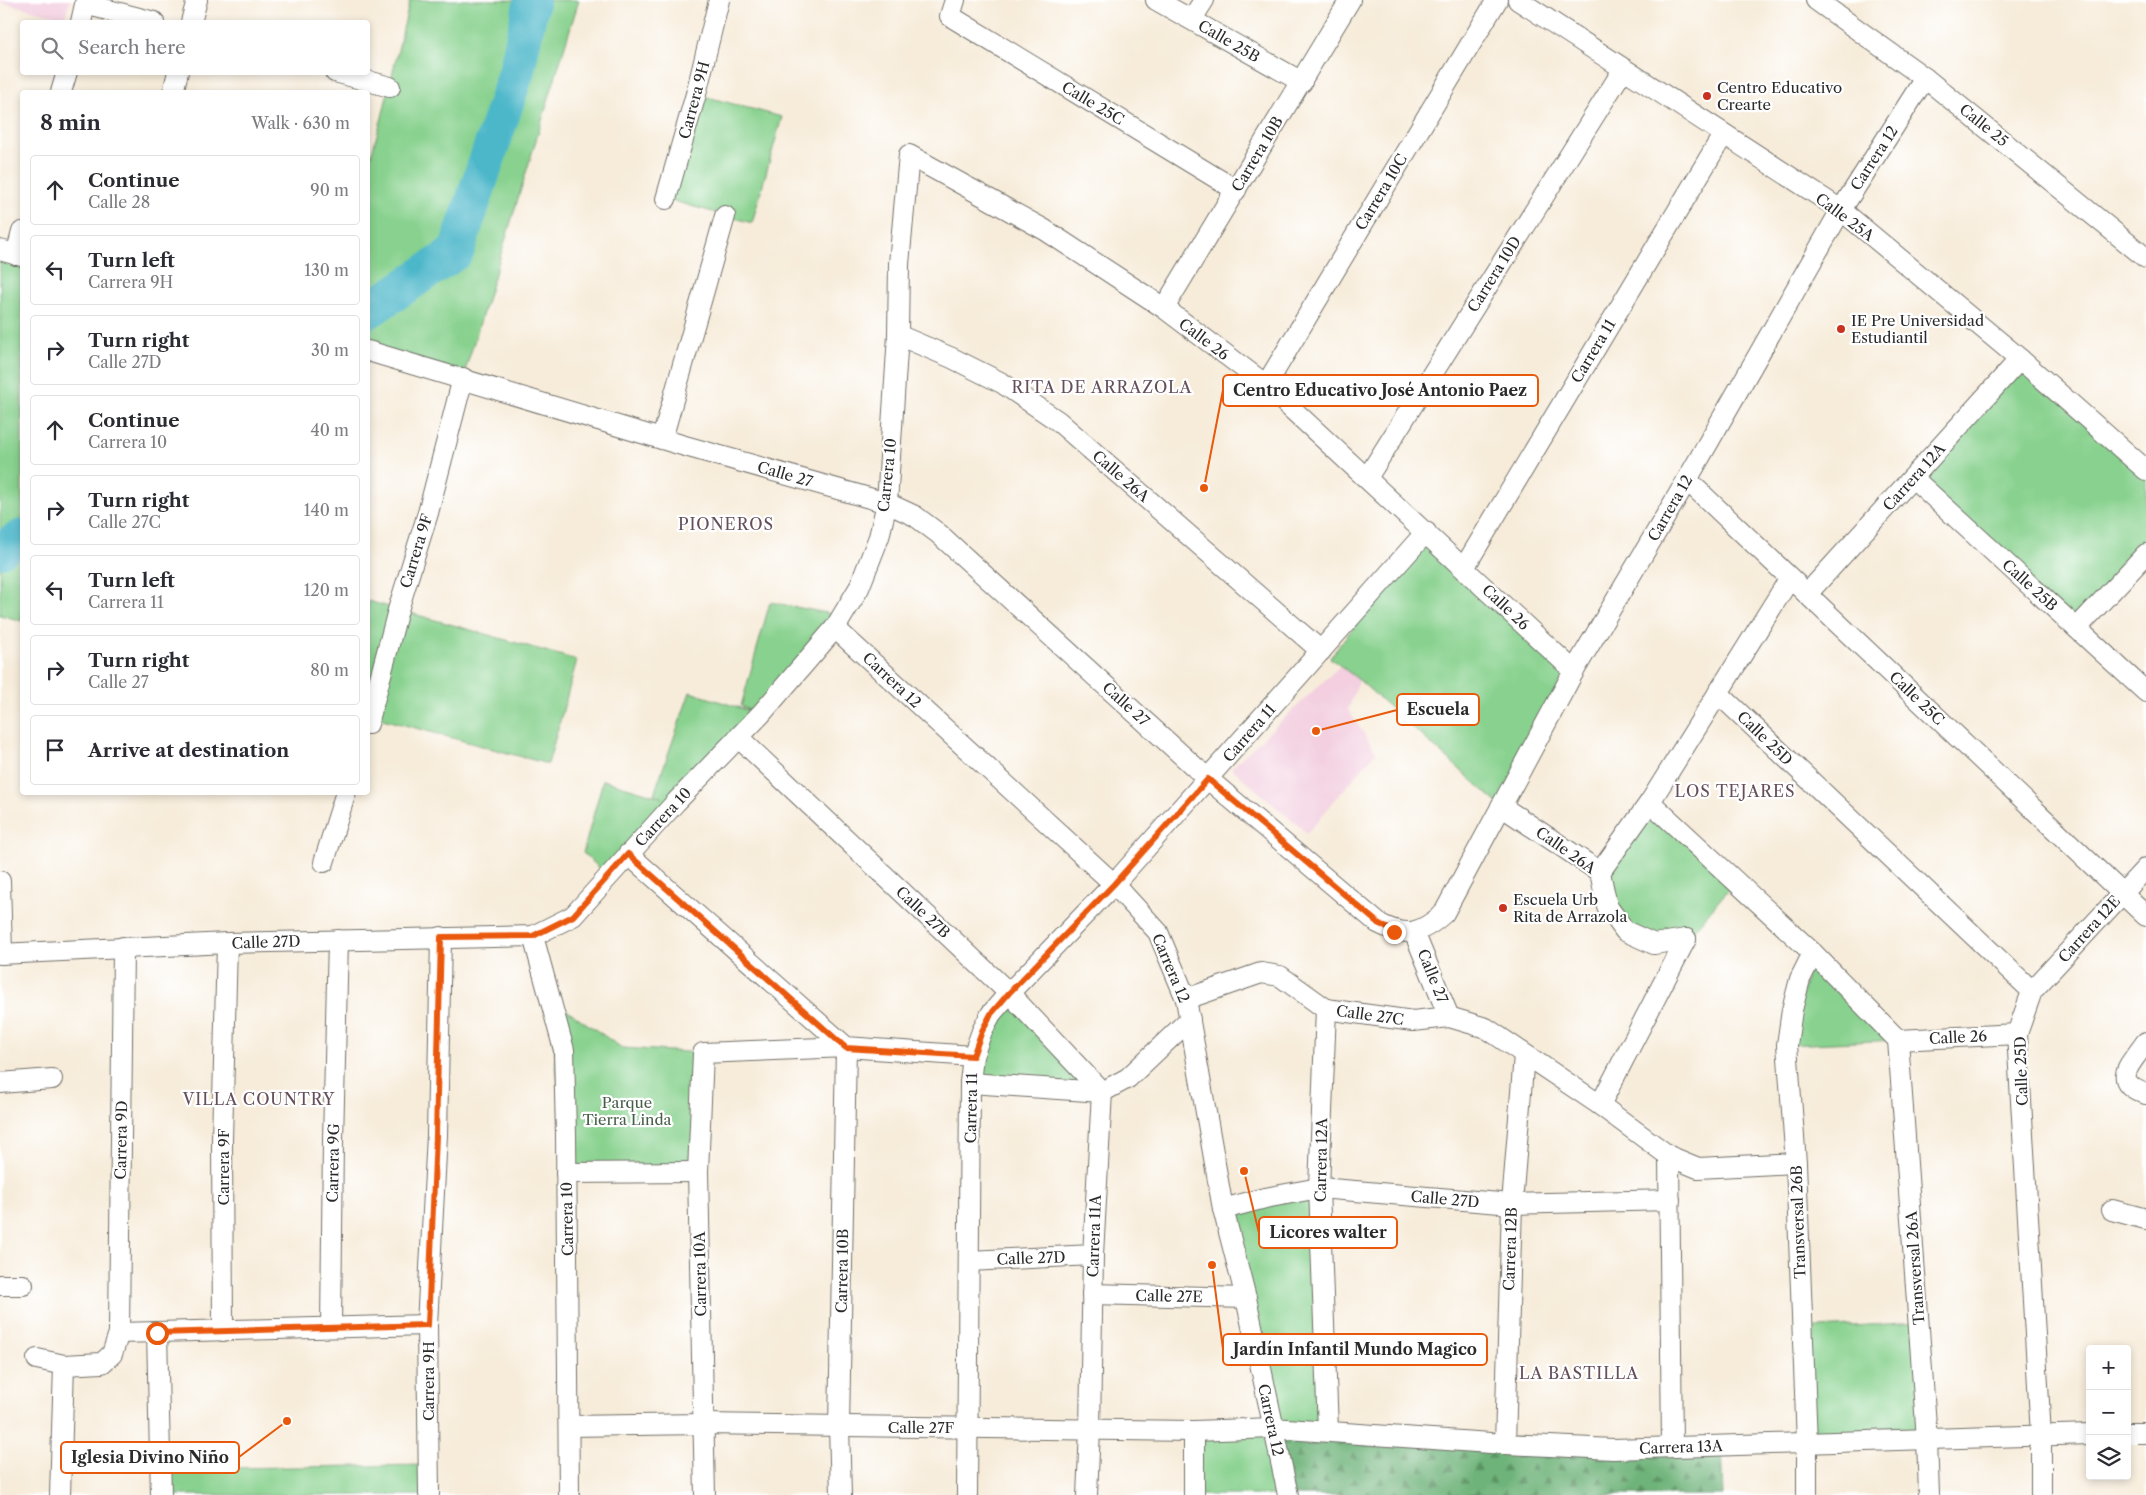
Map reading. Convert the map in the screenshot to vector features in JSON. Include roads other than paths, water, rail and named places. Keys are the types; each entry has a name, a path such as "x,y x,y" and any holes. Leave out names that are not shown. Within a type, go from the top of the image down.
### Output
{"street":[{"path":"192,20 197,0"},
{"name":"Carrera 9H","path":"666,199 696,94 719,0"},
{"name":"Calle 25B","path":"1156,0 1302,82"},
{"path":"1192,19 1204,0"},
{"name":"Carrera 10B","path":"1164,308 1350,0"},
{"name":"Carrera 10C","path":"1266,385 1497,0"},
{"name":"Calle 25A","path":"1518,0 1841,210 2020,359 2146,470"},
{"name":"Calle 25","path":"1816,0 1925,78 2146,258"},
{"name":"Calle 25C","path":"953,8 1236,190"},
{"path":"84,9 143,20"},
{"name":"Carrera 10D","path":"1367,478 1623,70"},
{"path":"62,90 66,75"},
{"path":"174,90 177,75"},
{"path":"347,75 390,87"},
{"name":"Carrera 12","path":"1414,932 1432,924 1444,913 1574,671 1687,480 1841,210 1925,78"},
{"name":"Carrera 11","path":"1464,568 1723,134"},
{"name":"Calle 26","path":"909,155 1045,230 1164,308 1266,385 1574,671"},
{"name":"Carrera 10","path":"569,1495 564,1050 533,936 573,916 628,854 739,738 835,628 859,588 879,537 887,502 898,335 899,264 909,155"},
{"path":"662,439 725,216"},
{"path":"13,254 20,237"},
{"name":"Calle 26A","path":"898,335 952,358 1002,383 1058,421 1321,651"},
{"name":"Calle 27","path":"370,352 662,439 887,502 915,516 939,534 1208,779 1378,923 1394,932 1414,932 1449,1017 1486,1028 1600,1105 1669,1156 1698,1168 1796,1163"},
{"name":"Carrera 12A","path":"1807,594 2020,359"},
{"name":"Carrera 9F","path":"370,716 398,610 428,513 462,378"},
{"name":"Calle 25B","path":"1914,478 2146,692"},
{"name":"Calle 25C","path":"1687,480 2146,916"},
{"name":"Carrera 11","path":"966,1495 970,1083 973,1056 982,1031 991,1014 1009,993 1114,884 1426,532"},
{"path":"2077,628 2146,554"},
{"path":"1600,872 1650,802 1790,578"},
{"name":"Carrera 12","path":"835,628 1114,884 1158,932 1186,999 1223,1209 1246,1298 1272,1428 1288,1495"},
{"name":"Calle 25D","path":"1718,693 2032,991 2017,1034 2041,1436 2041,1495"},
{"name":"Calle 27B","path":"739,738 1009,993 1102,1092"},
{"path":"324,862 345,795"},
{"path":"1650,802 1812,953 1898,1040"},
{"name":"Calle 26A","path":"1501,806 1600,872 1607,906 1625,931 1654,944 1686,939 1600,1105"},
{"path":"628,854 846,1048 973,1056"},
{"name":"Carrera 12E","path":"2032,991 2146,868"},
{"path":"0,881 1,954"},
{"name":"Calle 27D","path":"1,954 227,943 533,936"},
{"name":"Carrera 9H","path":"429,1495 428,1325 436,1135 441,937"},
{"name":"Carrera 9G","path":"331,1327 338,940"},
{"name":"Carrera 9F","path":"223,1331 222,1140 227,943"},
{"name":"Carrera 9D","path":"119,1333 123,947"},
{"name":"Transversal 26B","path":"1806,1495 1807,1443 1796,1163 1788,1045 1792,1010 1800,980 1812,953"},
{"name":"Calle 27C","path":"1186,999 1261,973 1280,976 1326,1008 1413,1021 1449,1017"},
{"name":"Carrera 12A","path":"1326,1008 1319,1188 1328,1431"},
{"path":"970,1083 1102,1092 1128,1078 1190,1019"},
{"name":"Calle 26","path":"1898,1040 2017,1034"},
{"name":"Transversal 26A","path":"1898,1040 1927,1439 1929,1495"},
{"path":"2146,1042 2125,1072 2126,1081 2132,1089 2146,1094"},
{"name":"Carrera 10B","path":"841,1495 839,1427 846,1048"},
{"name":"Carrera 10A","path":"705,1495 698,1172 703,1053 846,1048"},
{"name":"Carrera 12B","path":"1505,1444 1512,1204 1524,1055"},
{"path":"0,1083 52,1079"},
{"name":"Carrera 11A","path":"1087,1495 1093,1255 1102,1092"},
{"path":"1669,1156 1672,1447"},
{"path":"566,1173 698,1172"},
{"name":"Calle 27D","path":"1223,1209 1265,1198 1319,1188 1512,1204 1670,1200"},
{"path":"2112,1210 2146,1218"},
{"name":"Calle 27D","path":"969,1260 1093,1255"},
{"path":"0,1285 23,1285"},
{"name":"Calle 27E","path":"1092,1294 1246,1298"},
{"path":"37,1359 64,1364 102,1363 112,1354 119,1333 428,1325"},
{"path":"157,1333 161,1495"},
{"path":"60,1495 64,1364"},
{"name":"Calle 27F","path":"569,1426 703,1424 839,1427 967,1426 1090,1430 1272,1428"},
{"name":"Carrera 13A","path":"1272,1428 1505,1444 1613,1449 2086,1434"},
{"path":"1194,1430 1194,1495"},
{"path":"2131,1433 2146,1433"}],"waterway":[{"path":"370,310 456,252 516,73 532,0"},
{"path":"0,550 20,538"}],"place":[{"name":"Centro Educativo Crearte","path":"1707,96"},
{"name":"IE Pre Universidad Estudiantil","path":"1841,329"},
{"name":"Centro Educativo José Antonio Paez","path":"1204,488"},
{"name":"Escuela","path":"1316,731"},
{"name":"Escuela Urb Rita de Arrazola","path":"1503,908"},
{"name":"Licores walter","path":"1244,1171"},
{"name":"Jardín Infantil Mundo Magico","path":"1212,1265"},
{"name":"Iglesia Divino Niño","path":"287,1421"}],"district":[{"name":"RITA DE ARRAZOLA","path":"1102,387"},
{"name":"PIONEROS","path":"726,524"},
{"name":"LOS TEJARES","path":"1735,791"},
{"name":"VILLA COUNTRY","path":"259,1099"},
{"name":"LA BASTILLA","path":"1579,1373"}],"park label":[{"name":"Parque Tierra Linda","path":"627,1110"}]}
